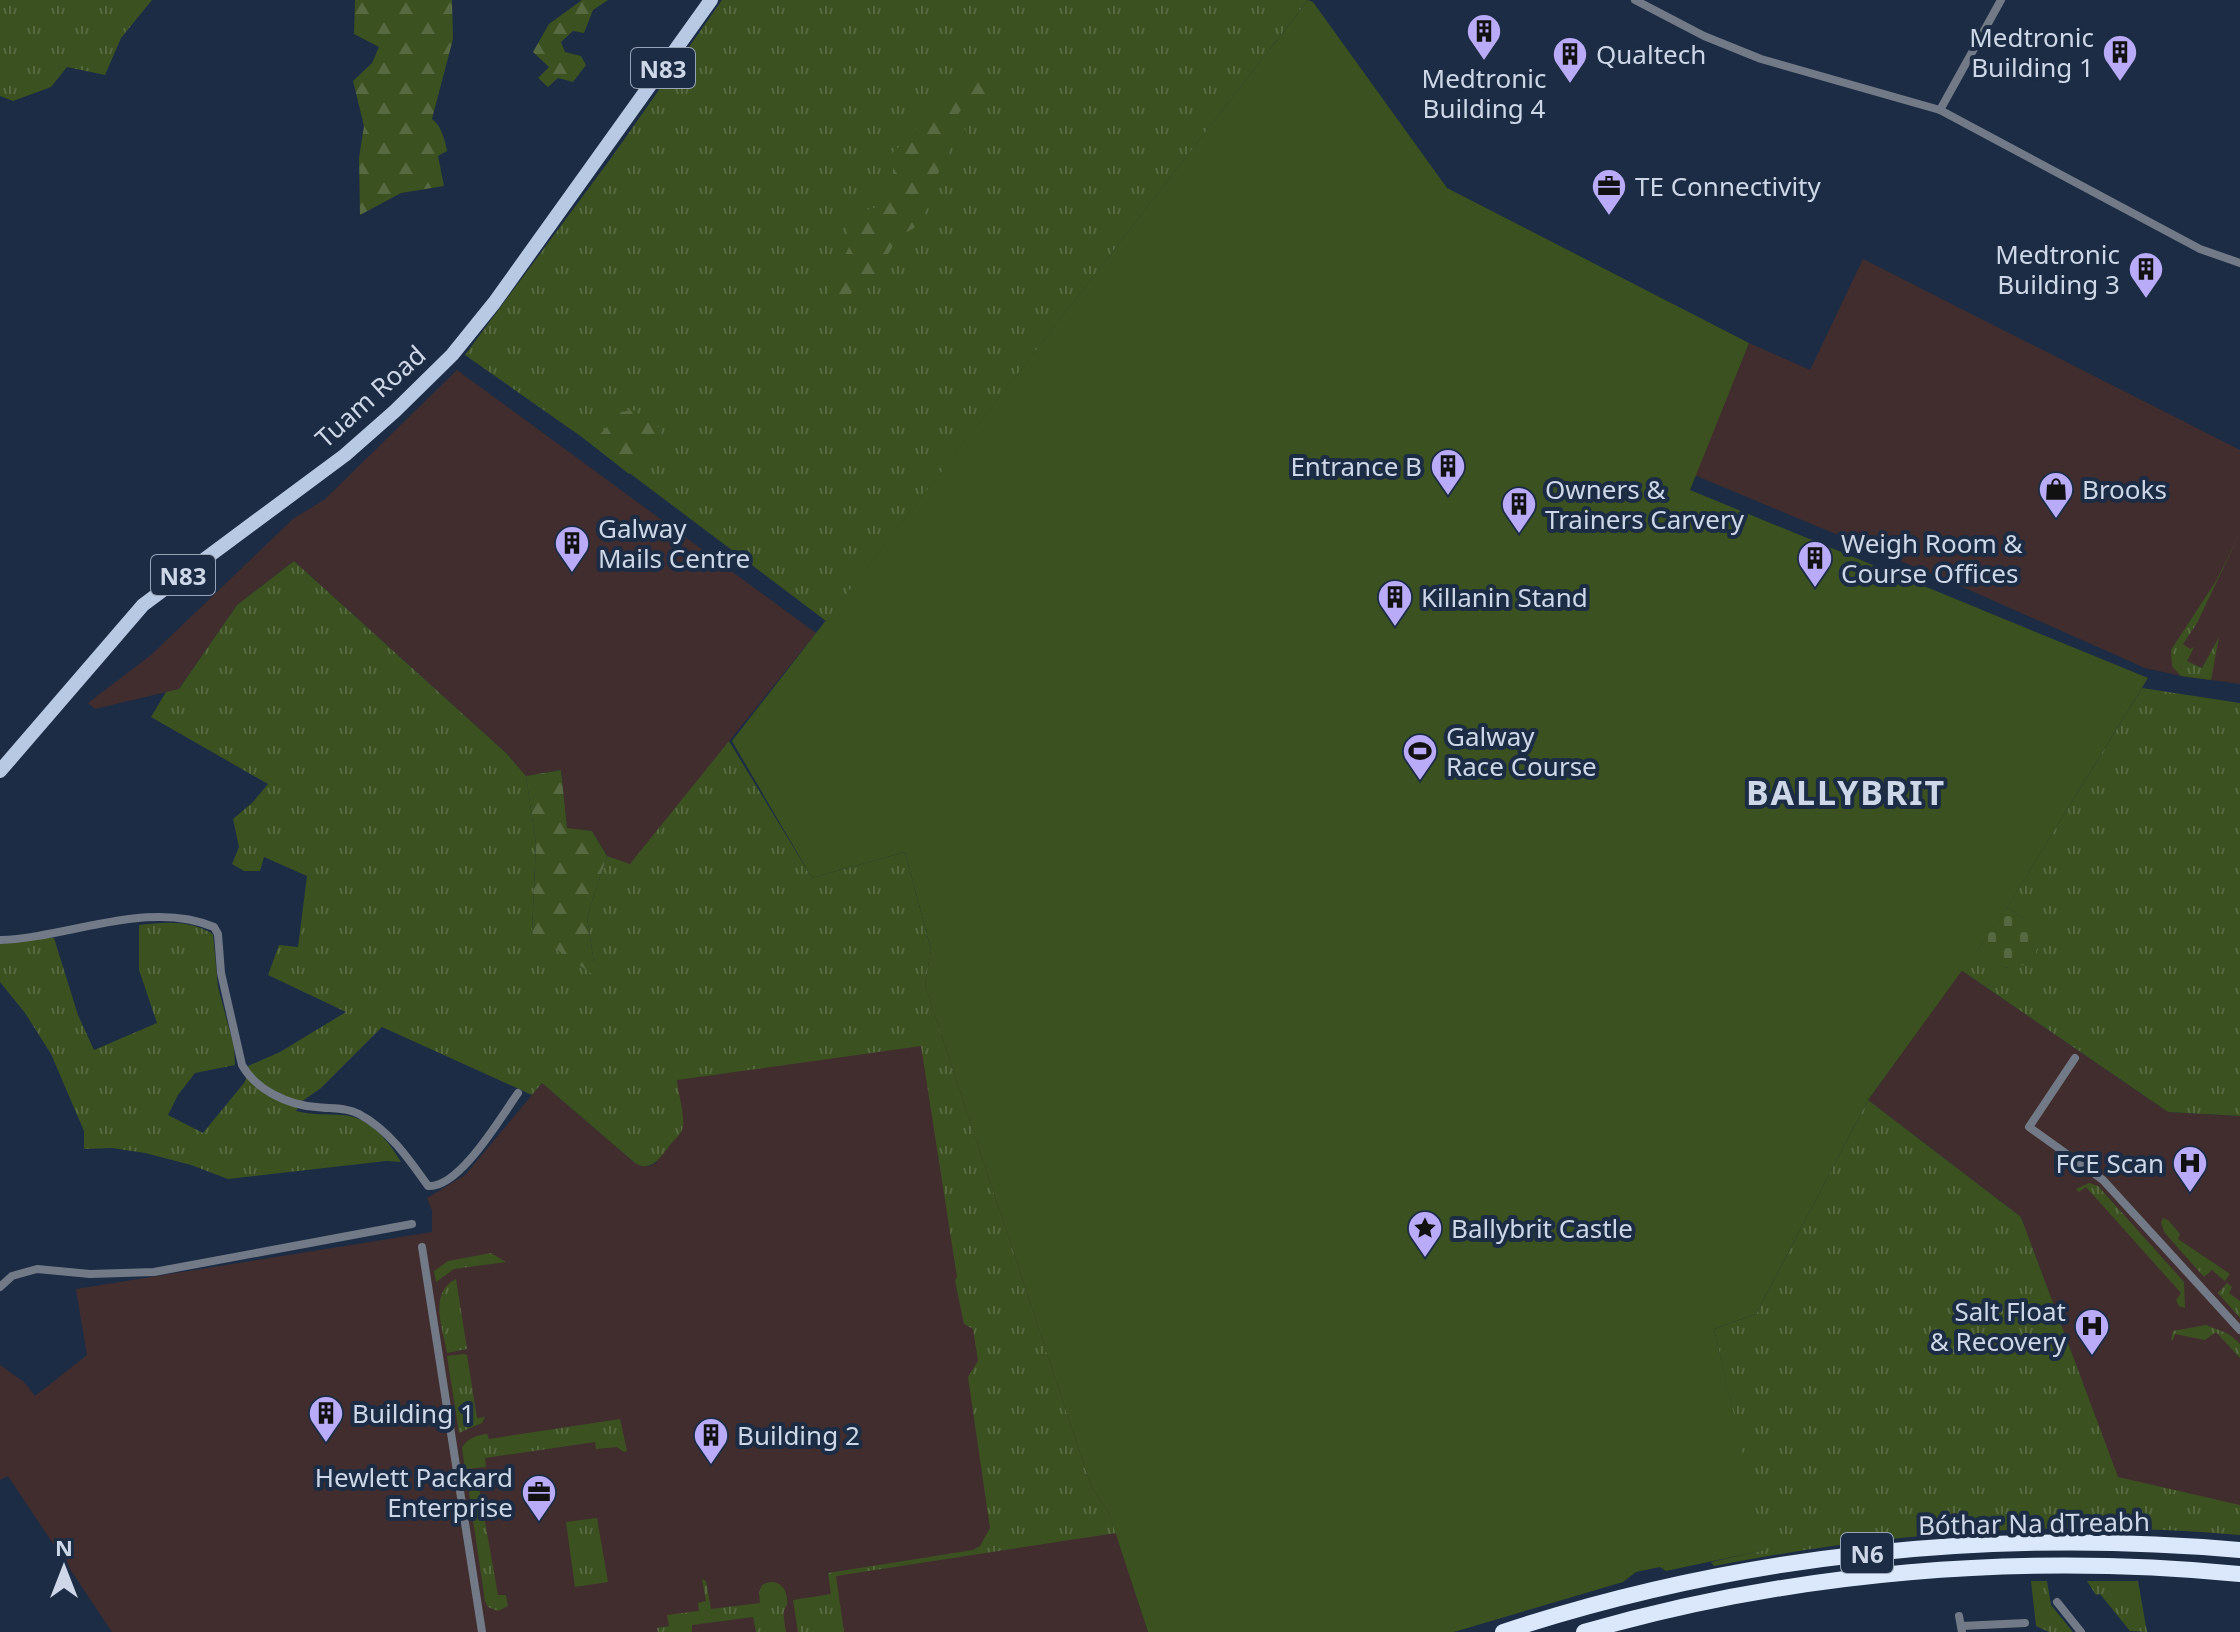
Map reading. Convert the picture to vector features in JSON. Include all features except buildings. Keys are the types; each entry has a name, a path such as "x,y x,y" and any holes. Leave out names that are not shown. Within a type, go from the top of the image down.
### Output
{"highway":[{"name":"Bóthar Na dTreabh","path":"1503,1632 1595,1604 1694,1581 1855,1554 1944,1546 2048,1542 2137,1543 2240,1550"},
{"name":"Bóthar Na dTreabh","path":"1584,1632 1668,1610 1746,1595 1836,1580 1914,1572 2108,1566 2240,1574"}],"main road":[{"name":"Tuam Road","path":"0,771 143,605 345,455 452,355 494,303 711,0"}],"street":[{"path":"1635,0 1704,36 1761,59 1940,110 2200,249 2240,263"},
{"path":"1940,110 2001,0"},
{"path":"0,940 164,917 214,927 218,934 224,990 242,1065 248,1075 266,1090 297,1104 356,1112 390,1136 428,1186 448,1180 465,1164 518,1093"},
{"path":"2075,1058 2029,1127 2103,1180 2240,1330"},
{"path":"0,1287 12,1276 37,1269 90,1274 154,1272 412,1224"},
{"path":"422,1247 482,1632"},
{"path":"2057,1602 2081,1632"},
{"path":"1959,1616 1961,1629 1977,1624 2025,1623"}],"shaded area":[{"path":"1863,259 2240,450 2240,684 2145,668 1965,588 1694,475 1749,343 1810,370"},
{"path":"457,370 816,633 630,865 607,856 592,831 567,829 561,770 526,776 506,753 294,561 237,605 179,689 95,709 88,703 151,655 293,519 324,500"},
{"path":"931,950 1148,1632 112,1632 8,1476 0,1480 0,1365 24,1382 35,1396 87,1355 76,1289 432,1232 432,1211 427,1198 465,1175 542,1083 635,1163 650,1166 657,1162 634,1083"},
{"path":"1961,970 2168,1112 2240,1116 2240,1535 2189,1531 2125,1498 2021,1217 1868,1100"}],"green space":[{"path":"0,0 152,0 121,38 105,75 67,67 51,87 13,101 0,96"},
{"path":"355,0 452,0 453,39 432,119 440,129 447,151 438,156 444,186 401,193 360,215 359,158 364,126 353,81 372,63 379,47 354,34"},
{"path":"582,0 608,0 593,10 584,33 573,31 561,42 565,52 581,56 586,65 573,82 558,78 548,87 538,78 549,67 533,52 549,24"},
{"path":"722,0 1308,0 826,621 579,435 465,355 614,154"},
{"name":"Galway Race Course","path":"1308,0 1313,2 1447,188 1749,343 1690,490 2148,678 2003,914 1868,1100 1756,1314 1714,1329 1765,1550 1666,1571 1660,1567 1636,1572 1623,1582 1454,1632 1148,1632 1109,1513 1091,1486 925,985 931,950 905,852 812,878 732,741"},
{"path":"970,70 981,75 989,90 968,112 961,110 957,116 968,135 952,145 934,182 929,206 914,228 898,237 877,274 855,286 840,315 828,306 827,291 849,247 848,227 860,212 877,207 880,183 893,182 893,152 915,132 917,119"},
{"path":"633,410 660,428 661,436 654,456 629,474 591,444 621,412"},
{"path":"2240,533 2197,623 2183,644 2190,649 2194,647 2187,661 2202,668 2219,637 2211,680 2181,676 2172,666 2171,650 2216,581"},
{"path":"294,561 506,753 526,776 536,844 532,932 594,963 587,917 607,856 630,864 729,741 812,878 905,852 931,950 925,985 1091,1486 1109,1513 1116,1533 836,1576 844,1632 798,1632 793,1600 831,1594 828,1573 973,1550 980,1546 990,1528 968,1377 978,1361 973,1329 964,1324 955,1281 957,1277 921,1046 677,1080 682,1130 659,1159 646,1166 635,1163 542,1083 532,1095 382,1027 321,1088 301,1102 296,1111 361,1120 384,1138 401,1162 386,1161 228,1179 145,1153 112,1148 84,1149 84,1131 51,1054 25,1013 0,982 0,944 54,938 78,1015 94,1050 157,1023 139,970 139,925 186,924 213,934 218,987 234,1047 235,1065 195,1073 178,1095 168,1115 203,1133 244,1083 249,1073 248,1066 280,1052 346,1012 268,975 279,945 298,947 307,876 264,857 260,871 244,871 232,864 239,847 233,819 268,784 151,717 166,692 179,689 237,605"},
{"path":"2142,688 2240,703 2240,1116 2168,1112 1961,970 1981,944 1997,964 2007,968 2035,926 2007,907"},
{"path":"561,770 567,828 592,831 607,856 587,917 594,963 592,974 532,932 536,844 526,776"},
{"path":"2007,907 2036,926 2039,939 2034,957 2026,964 2014,967 1997,965 1981,944"},
{"path":"1868,1100 2021,1217 2118,1477 2240,1505 2240,1535 2108,1528 1976,1532 1844,1545 1714,1566 1711,1562 1764,1550 1714,1329 1756,1314"},
{"path":"2089,1183 2098,1186 2184,1282 2185,1308 2179,1306 2176,1300 2181,1293 2086,1187 2079,1192 2076,1189"},
{"path":"2163,1218 2180,1234 2178,1239 2230,1274 2225,1281 2232,1287 2229,1293 2240,1301 2240,1318 2218,1293 2227,1283 2212,1270 2204,1277 2164,1232"},
{"path":"491,1253 506,1262 454,1269 436,1282 434,1271 448,1261"},
{"path":"456,1279 467,1349 447,1353 440,1302 447,1285"},
{"path":"2206,1325 2235,1339 2240,1344 2240,1358 2216,1332 2205,1340 2175,1334 2171,1340 2173,1331"},
{"path":"467,1355 477,1418 485,1417 482,1423 459,1433 447,1356"},
{"path":"620,1419 627,1451 624,1452 617,1447 596,1449 595,1442 485,1458 486,1467 465,1469 462,1448 476,1436 487,1434 489,1439"},
{"path":"478,1482 498,1595 506,1595 508,1606 498,1611 488,1607 485,1601 469,1493 473,1484"},
{"path":"597,1518 608,1582 575,1587 566,1522"},
{"path":"702,1579 706,1581 711,1609 760,1603 762,1585 773,1582 781,1585 787,1599 784,1610 786,1632 756,1632 753,1617 692,1625 692,1632 658,1632 657,1628 669,1626 667,1615 699,1611 698,1603 706,1601"},
{"path":"2031,1581 2047,1581 2051,1605 2073,1632 2049,1632 2036,1626"},
{"path":"2087,1581 2138,1581 2147,1632 2130,1631"}],"place":[{"name":"Medtronic Building 4","path":"1484,62"},
{"name":"Medtronic Building 1","path":"2120,83"},
{"name":"Qualtech","path":"1570,85"},
{"name":"TE Connectivity","path":"1609,217"},
{"name":"Medtronic Building 3","path":"2146,300"},
{"name":"Entrance B","path":"1448,497"},
{"name":"Brooks","path":"2056,520"},
{"name":"Owners & Trainers Carvery","path":"1519,535"},
{"name":"Galway Mails Centre","path":"572,574"},
{"name":"Weigh Room & Course Offices","path":"1815,589"},
{"name":"Killanin Stand","path":"1395,628"},
{"name":"Galway Race Course","path":"1420,782"},
{"name":"FCE Scan","path":"2190,1194"},
{"name":"Ballybrit Castle","path":"1425,1259"},
{"name":"Salt Float & Recovery","path":"2092,1357"},
{"name":"Building 1","path":"326,1444"},
{"name":"Building 2","path":"711,1466"},
{"name":"Hewlett Packard Enterprise","path":"539,1523"}],"district":[{"name":"BALLYBRIT","path":"1846,792"}]}
